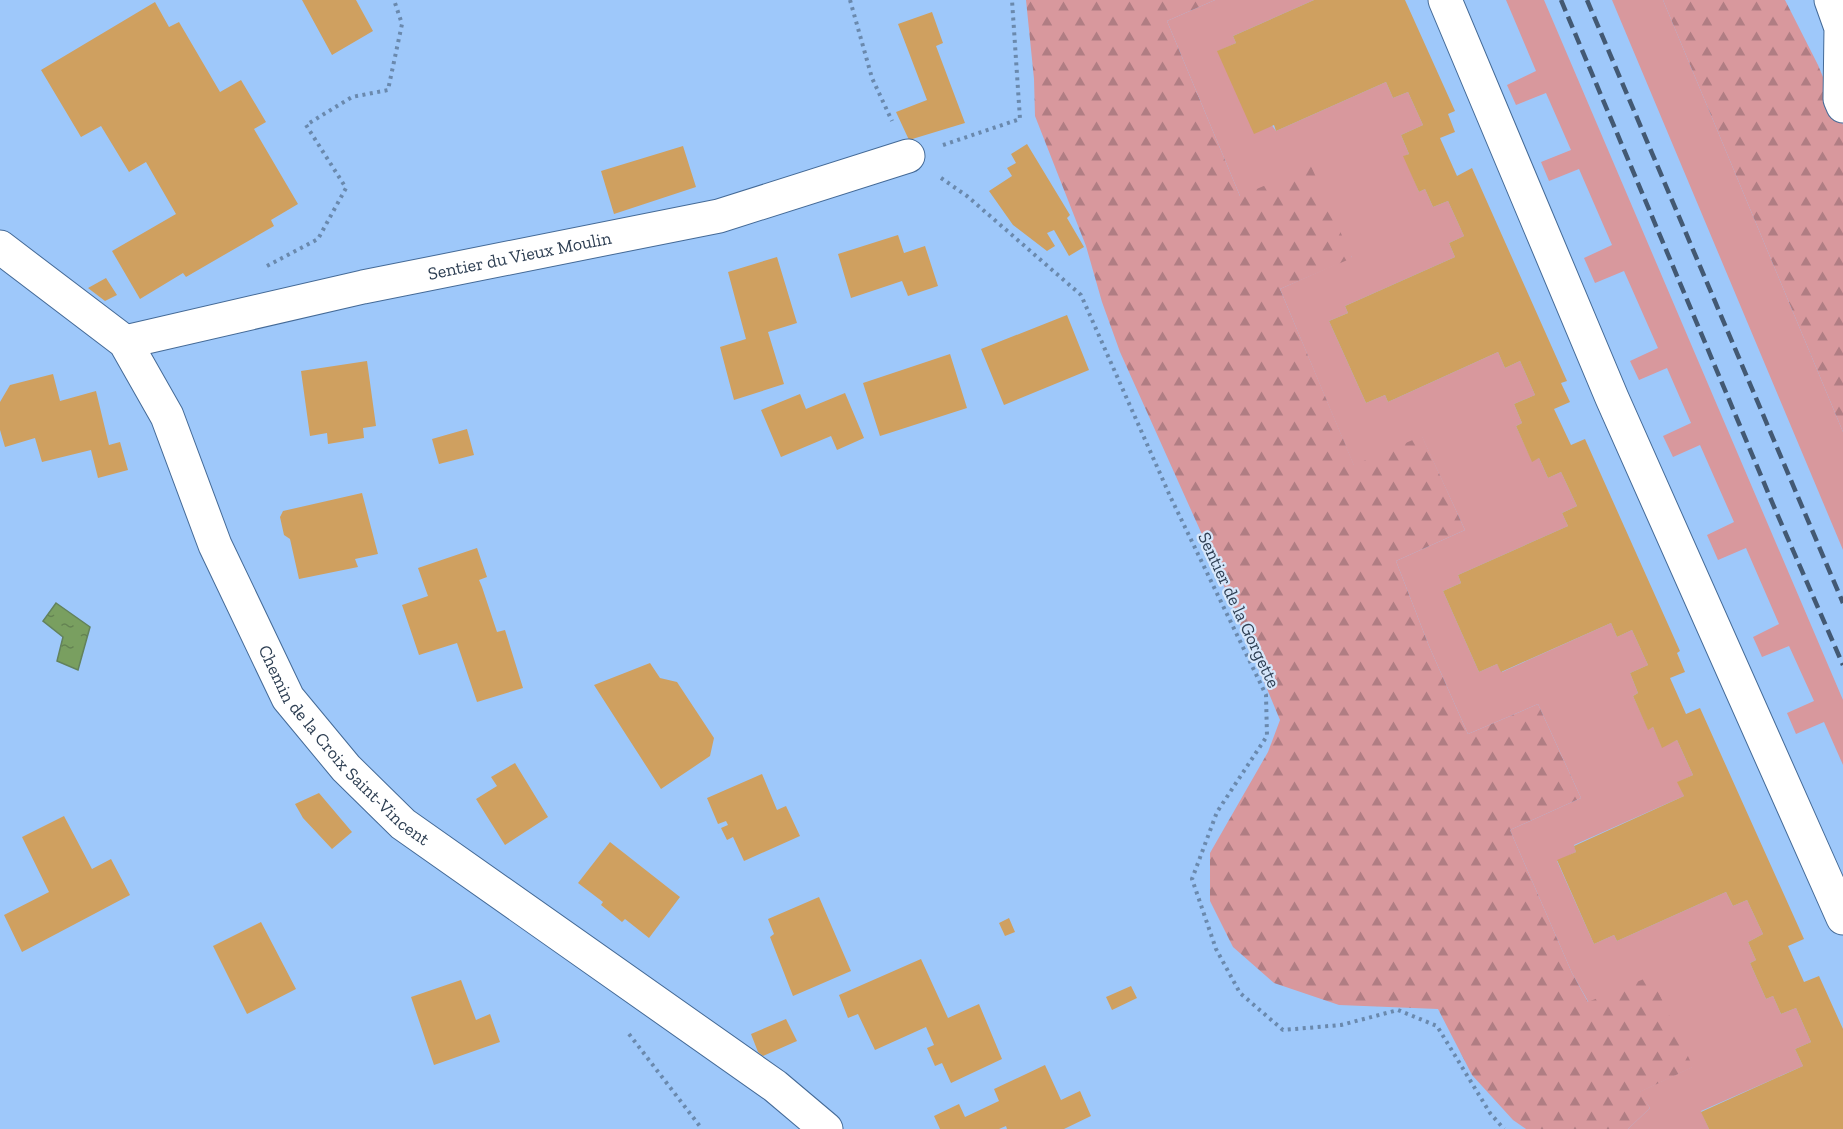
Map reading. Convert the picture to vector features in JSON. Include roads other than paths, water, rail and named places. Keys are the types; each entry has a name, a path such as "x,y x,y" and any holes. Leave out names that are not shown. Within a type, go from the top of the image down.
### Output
{"street":[{"path":"1445,0 1612,398 1843,918"},
{"path":"1831,0 1840,28 1840,99 1843,106"},
{"name":"Sentier du Vieux Moulin","path":"125,342 363,287 719,216 908,156"},
{"name":"Chemin de la Croix Saint-Vincent","path":"0,247 125,342 167,416 215,545 288,698 346,768 403,824 775,1086 826,1129"}],"water":[{"path":"56,603 90,627 78,670 57,661 63,637 43,621"}],"railway":[{"path":"1561,0 1843,665"},
{"path":"1587,0 1843,603"}]}
